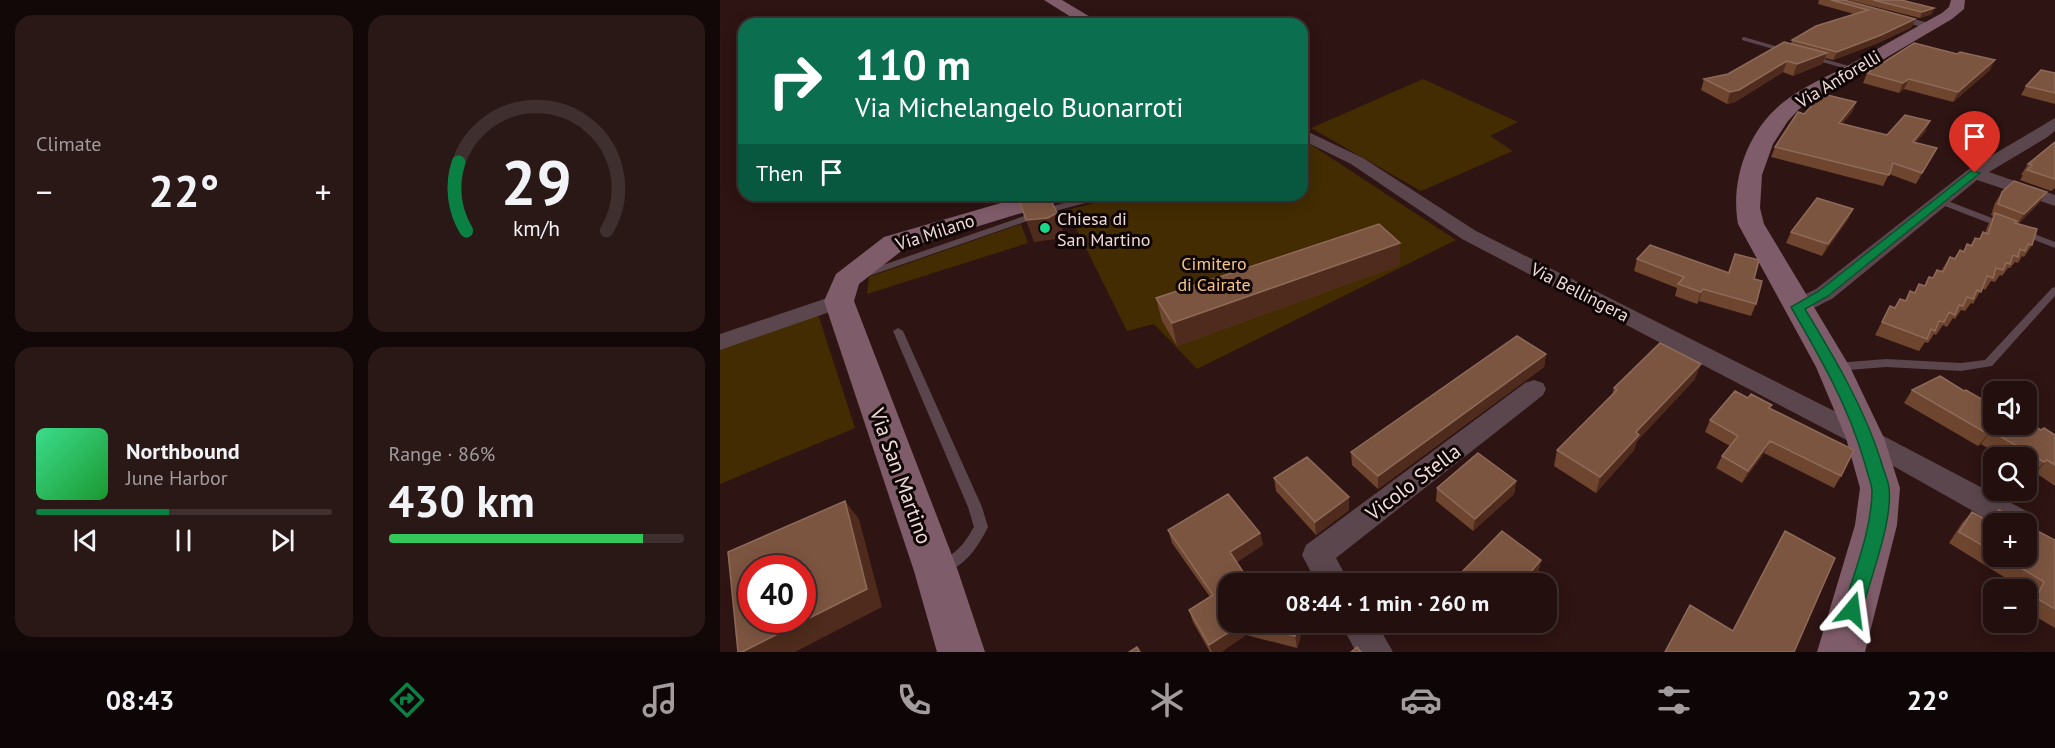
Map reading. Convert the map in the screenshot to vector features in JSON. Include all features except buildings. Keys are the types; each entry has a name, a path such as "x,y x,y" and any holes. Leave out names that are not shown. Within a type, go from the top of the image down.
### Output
{"street":[{"path":"1051,0 1083,18"},
{"path":"1828,0 1929,26"},
{"name":"Via Anforelli","path":"1841,652 1876,525 1880,488 1865,438 1833,367 1751,224 1747,211 1748,181 1752,165 1777,119 1792,105 1956,9 1958,0"},
{"path":"1797,307 1824,294 1975,173 2050,132"},
{"name":"Via Bellingera","path":"1308,138 1357,161 1469,235 1865,438 2004,513"},
{"path":"1975,173 2055,201"},
{"name":"Via Milano","path":"842,290 894,243 1035,201"},
{"path":"720,342 842,290"},
{"name":"Via San Martino","path":"842,290 961,652"},
{"name":"Vicolo Stella","path":"1328,573 1317,555 1534,389"},
{"path":"1363,633 1376,652"}],"lane":[{"path":"1744,39 1854,69"},
{"path":"842,290 1056,208 1082,201"},
{"path":"1940,201 2055,245"},
{"path":"1833,367 1886,363 1961,367 1988,363 2055,290"},
{"path":"898,331 975,507 981,527 970,548 956,562 936,571"}],"green space":[{"path":"1423,79 1518,122 1490,136 1513,151 1421,191 1311,128"},
{"name":"Cimitero di Cairate","path":"1308,144 1456,240 1197,369 1154,324 1127,331 1067,210 1103,201 1308,201"},
{"path":"1021,224 1028,243 867,294 869,277"},
{"path":"818,314 855,428 720,484 720,348"}],"place":[{"name":"Chiesa di San Martino","path":"1045,228"}],"route":[{"path":"1852,610 1876,525 1880,488 1865,438 1833,367 1797,307 1824,294 1975,173"}]}
